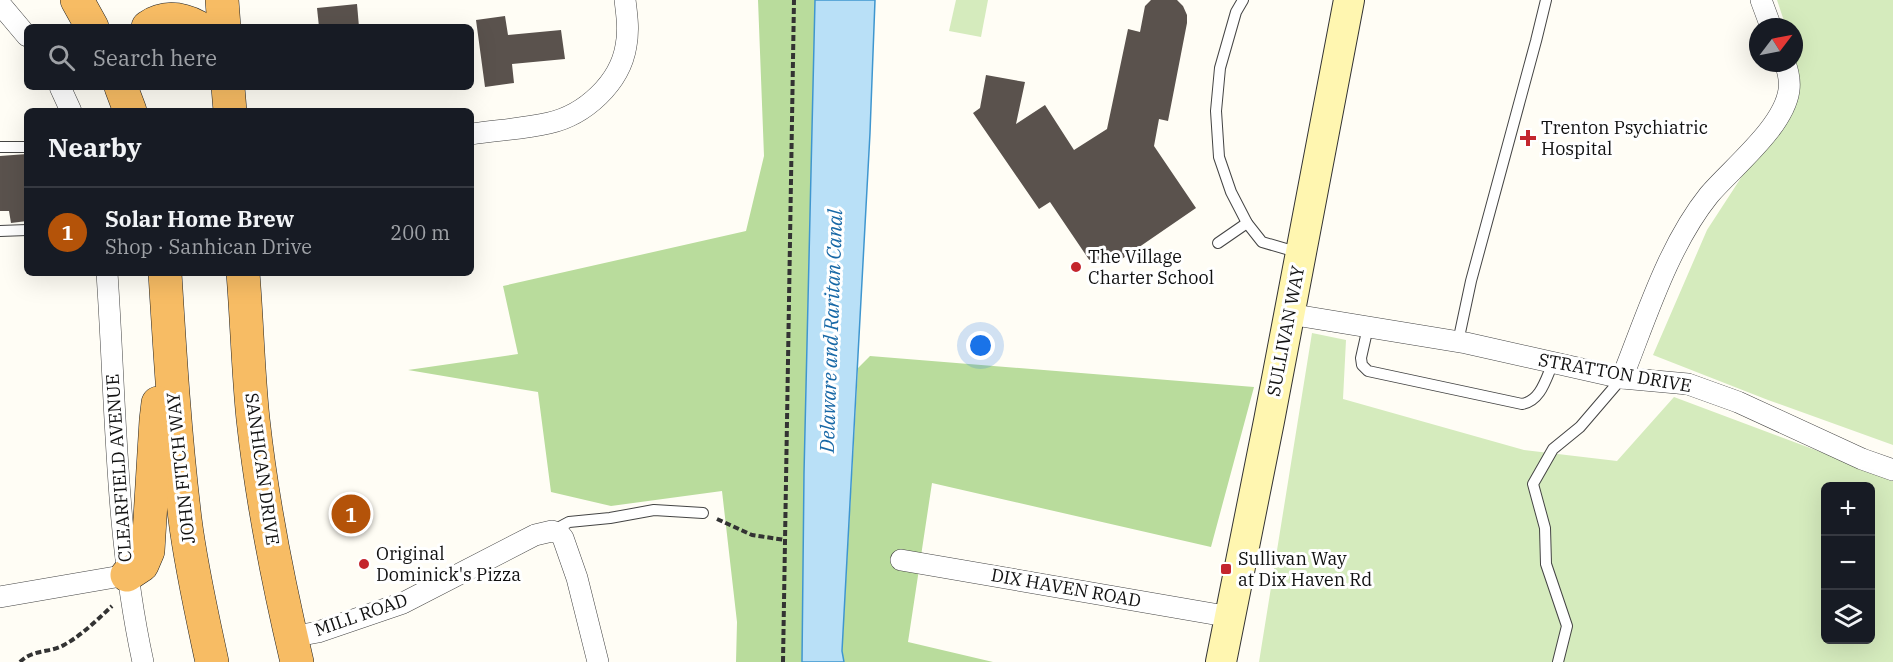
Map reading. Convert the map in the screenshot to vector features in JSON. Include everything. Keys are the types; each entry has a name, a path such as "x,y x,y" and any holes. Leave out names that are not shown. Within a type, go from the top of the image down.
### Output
{"highway":[{"path":"77,0 90,24"},
{"path":"222,0 224,24"},
{"path":"153,24 158,21 180,19 191,24"},
{"path":"122,90 129,108"},
{"path":"133,90 135,108"},
{"name":"JOHN FITCH WAY","path":"165,276 176,441 185,521 212,662"},
{"name":"SANHICAN DRIVE","path":"243,276 257,452 267,518 294,649"},
{"path":"127,575 142,566 148,551 156,420 169,339"}],"main road":[{"name":"SULLIVAN WAY","path":"1221,662 1349,0"}],"street":[{"path":"474,134 550,123 584,108 603,91 617,71 623,56 629,24 625,0"},
{"path":"1761,0 1768,18"},
{"path":"0,4 24,32"},
{"path":"1622,378 1666,270 1686,231 1708,196 1771,129 1784,108 1790,90 1787,72"},
{"path":"61,90 69,108"},
{"name":"CLEARFIELD AVENUE","path":"107,276 120,511 127,575 143,662"},
{"name":"STRATTON DRIVE","path":"1289,314 1458,342 1622,378 1688,384 1738,402 1862,459 1893,470"},
{"path":"556,532 563,538 577,578 598,662"},
{"name":"MILL ROAD","path":"294,649 318,632 402,603 535,535 556,532"},
{"name":"DIX HAVEN ROAD","path":"900,560 1231,617"},
{"path":"0,597 127,575"}],"lane":[{"path":"1243,0 1236,12 1220,68 1216,111 1219,158 1247,223 1262,242 1301,254"},
{"path":"1458,342 1471,280 1546,0"},
{"path":"0,147 24,147"},
{"path":"1218,243 1247,223"},
{"path":"0,231 24,230"},
{"path":"1368,327 1361,358 1362,365 1368,371 1521,404 1528,403 1539,393 1553,363"},
{"path":"1558,662 1567,626 1546,564 1545,528 1533,484 1553,449 1580,427 1622,378"},
{"path":"556,532 569,522 654,510 704,513"}],"path":[{"path":"783,662 794,0"},
{"path":"704,513 752,535 785,540"},
{"path":"20,662 42,650 62,647 113,605"}],"green space":[{"path":"758,0 815,0 802,662 736,662 737,622 722,491 611,506 551,492 538,392 408,370 518,354 503,286 746,231 764,156"},
{"path":"956,0 988,0 981,37 949,31"},
{"path":"1777,0 1893,0 1893,445 1653,355 1707,230 1748,167 1797,103 1792,72 1803,72 1803,18 1783,18"},
{"path":"1312,333 1346,340 1343,399 1524,450 1617,461 1674,397 1893,479 1893,662 1259,662"},
{"path":"870,356 1254,387 1211,547 932,483 908,642 993,662 844,662 842,651 858,368"}],"water":[{"name":"Delaware and Raritan Canal","path":"815,0 875,0 842,651 844,662 802,662"}],"building":[{"path":"1151,0 1177,0 1187,15 1168,121 1159,119 1154,146 1196,208 1113,265 1106,255 1092,264 1050,202 1039,209 973,113 980,108 986,75 1025,82 1016,124 1045,105 1074,150 1107,129 1128,29 1140,32 1145,6"},
{"path":"357,4 359,24 319,24 317,8"},
{"path":"505,16 508,35 561,30 565,59 512,64 514,83 485,87 476,20"},
{"path":"24,154 24,221 11,223 9,211 0,211 0,156"}],"place":[{"name":"Trenton Psychiatric Hospital","path":"1528,138"},
{"name":"The Village Charter School","path":"1076,267"},
{"name":"Solar Home Brew","path":"351,514"},
{"name":"Original Dominick's Pizza","path":"364,564"},
{"name":"Sullivan Way at Dix Haven Rd","path":"1226,569"}]}
